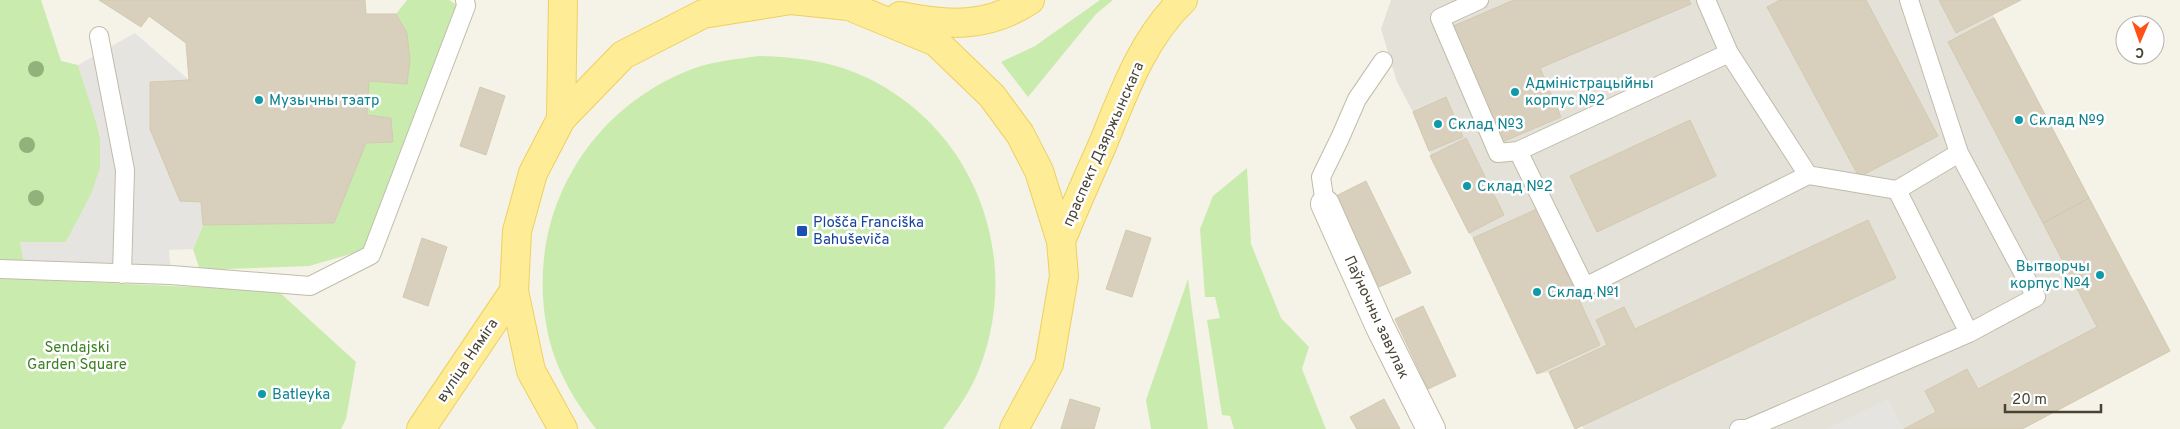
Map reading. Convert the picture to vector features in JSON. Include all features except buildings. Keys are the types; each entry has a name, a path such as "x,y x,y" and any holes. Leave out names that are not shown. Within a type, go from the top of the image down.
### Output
{"main road":[{"path":"561,120 564,0"},
{"path":"563,429 531,371 514,291 517,231 533,173 561,120 623,55 703,14 791,0 849,6 922,21 971,24 1013,11 1030,0"},
{"name":"праспект Дзяржынскага","path":"1061,241 1123,93 1142,55 1171,12 1183,0"},
{"path":"849,6 936,42 992,96 1020,134 1038,171 1061,241 1064,276 1049,364 1014,429"},
{"name":"вуліца Няміга","path":"422,429 514,291"}],"street":[{"name":"Паўночны завулак","path":"1326,204 1380,327 1430,429"}],"lane":[{"path":"0,269 122,274 310,286 371,254 466,6 465,0"},
{"path":"1479,0 1440,18 1498,153 1518,151 1728,53"},
{"path":"1706,0 1728,53 1808,175"},
{"path":"1739,429 1747,429 1969,333 2036,297 1959,153 1909,0"},
{"path":"99,36 125,170 122,274"},
{"path":"1326,204 1321,177 1357,98 1383,62"},
{"path":"1518,151 1584,287 1808,175 1897,190 1959,153"},
{"path":"1897,190 1969,333"}],"shaded area":[{"path":"1391,0 2021,0 1993,15 2170,351 2022,429 1584,429 1582,426 1575,429 1549,372 1537,374 1397,82 1381,29"},
{"path":"135,33 189,80 150,82 150,129 180,201 201,202 203,225 193,249 169,250 171,275 25,270 20,242 66,242 91,194 100,168 100,135 78,65"},
{"path":"1888,399 1903,429 1826,429"}],"green space":[{"name":"Sendajski Garden Square","path":"0,0 41,0 61,61 78,65 95,116 101,143 98,178 66,242 21,242 26,279 278,291 356,362 346,419 341,429 0,429"},
{"path":"407,0 449,0 460,7 365,250 309,266 200,270 193,249 203,225 334,223 366,143 393,142 391,118 367,115 369,81 407,84 409,64 408,40 396,14"},
{"path":"1100,0 1113,0 1096,14 1028,97 1001,62 1035,46"},
{"path":"759,56 794,58 829,64 851,71 892,92 927,119 955,153 976,191 990,232 995,276 993,320 981,364 974,381 960,406 943,429 596,429 582,410 564,379 551,346 543,302 544,259 552,217 568,178 591,143 620,113 655,87 695,68 727,60"},
{"path":"1247,168 1251,244 1281,318 1309,347 1302,369 1326,429 1234,429 1230,416 1222,415 1207,320 1220,318 1215,297 1205,297 1200,229 1213,196"},
{"path":"1188,279 1208,429 1151,429 1146,400"}],"place":[{"name":"Адміністрацыйны корпус №2","path":"1515,92"},
{"name":"Музычны тэатр","path":"259,100"},
{"name":"Склад №9","path":"2019,120"},
{"name":"Склад №3","path":"1438,124"},
{"name":"Склад №2","path":"1467,186"},
{"name":"Plošča Franciška Bahuševiča","path":"802,231"},
{"name":"Вытворчы корпус №4","path":"2100,275"},
{"name":"Склад №1","path":"1537,292"},
{"name":"Batleyka","path":"262,394"}]}
